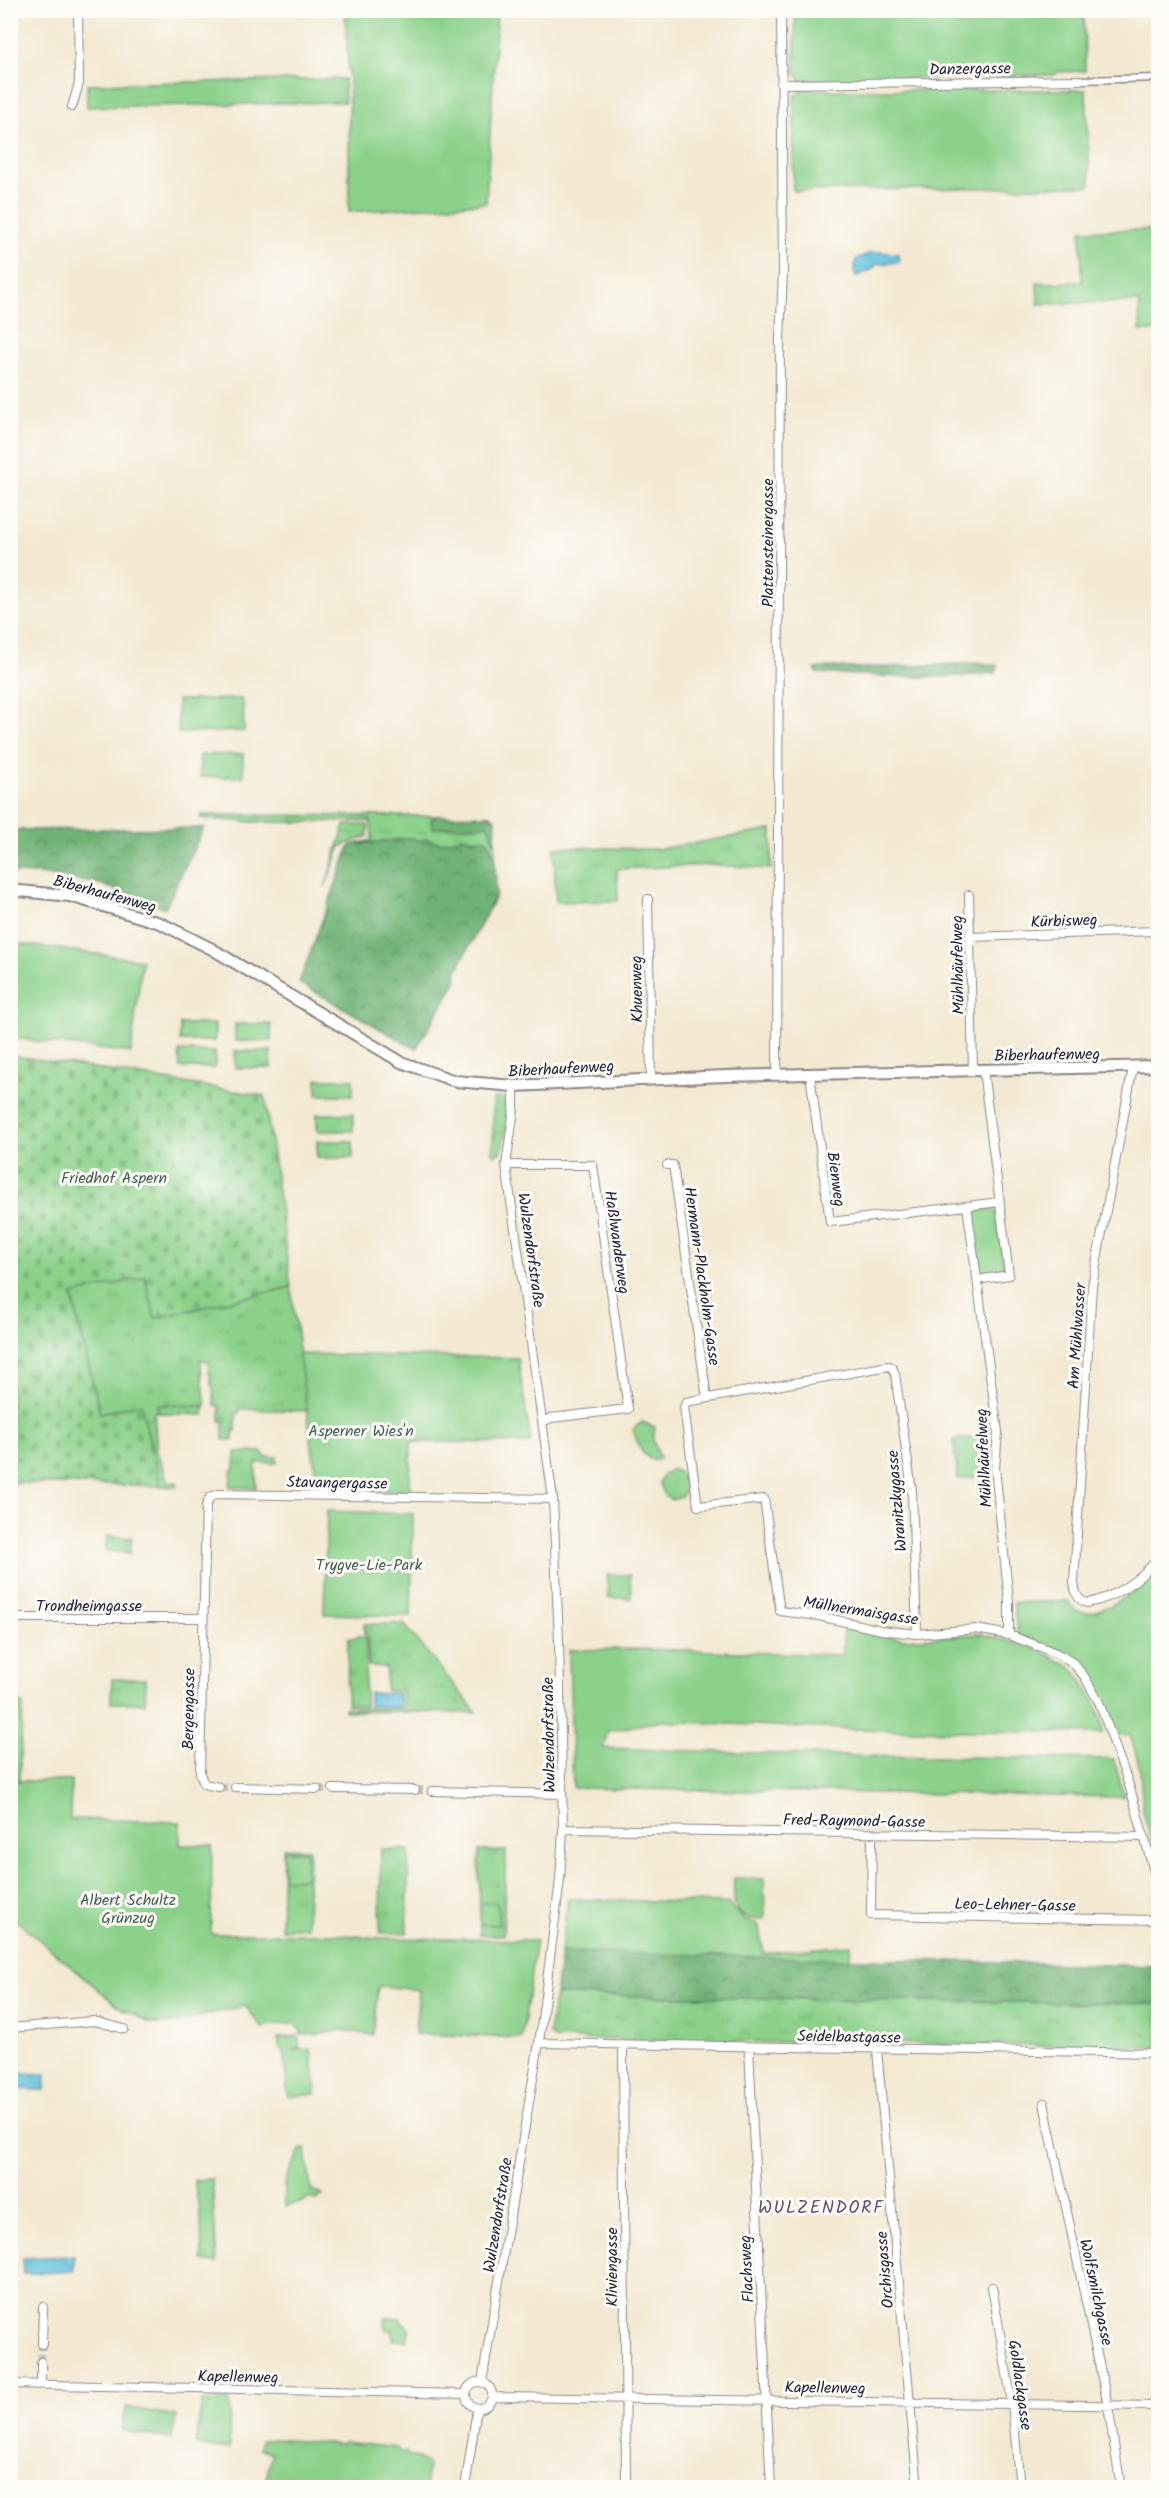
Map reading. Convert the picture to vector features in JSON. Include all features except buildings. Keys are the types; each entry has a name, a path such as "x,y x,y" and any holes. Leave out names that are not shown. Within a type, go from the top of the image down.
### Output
{"main road":[{"name":"Biberhaufenweg","path":"10,890 70,896 160,923 222,955 401,1062 455,1081 514,1086 651,1078 1158,1066"}],"street":[{"path":"72,107 79,83 78,10"},
{"name":"Plattensteinergasse","path":"777,1075 780,339 783,273 781,10"},
{"name":"Danzergasse","path":"781,84 1158,78"},
{"name":"Mühlhäufelweg","path":"969,895 978,1070 1009,1275 977,1280"},
{"name":"Khuenweg","path":"648,899 651,1078"},
{"name":"Kürbisweg","path":"970,937 1158,931"},
{"name":"Am Mühlwasser","path":"1133,1067 1092,1286 1074,1582 1078,1596 1088,1603 1124,1588 1151,1568 1158,1558"},
{"name":"Bienweg","path":"810,1074 827,1213 832,1223 967,1206"},
{"name":"Wulzendorfstraße","path":"482,2382 539,2043 560,1880 563,1829 553,1499 506,1165 514,1086"},
{"name":"Haßlwanderweg","path":"506,1165 593,1165 628,1409 551,1418 543,1422"},
{"name":"Hermann-Plackholm-Gasse","path":"667,1165 674,1165 707,1398"},
{"path":"967,1206 999,1202"},
{"name":"Mühlhäufelweg","path":"967,1206 998,1432 995,1468 1009,1601 1009,1635"},
{"name":"Wranitzkygasse","path":"707,1398 892,1367 895,1374 912,1491 917,1634"},
{"name":"Müllnermaisgasse","path":"707,1398 688,1401 684,1405 698,1506 764,1498 780,1611 841,1620 881,1630 917,1634 976,1629 1009,1635"},
{"name":"Stavangergasse","path":"204,1618 206,1506 210,1497 217,1494 553,1499"},
{"name":"Trondheimgasse","path":"10,1618 204,1618"},
{"name":"Bergengasse","path":"204,1618 200,1774 204,1784 219,1787"},
{"path":"1009,1635 1056,1653 1073,1664 1084,1676 1099,1702 1129,1785 1158,1885"},
{"path":"235,1787 317,1789"},
{"path":"333,1789 415,1790"},
{"path":"432,1791 562,1794"},
{"name":"Fred-Raymond-Gasse","path":"563,1829 1144,1837"},
{"name":"Leo-Lehner-Gasse","path":"872,1834 871,1915 1158,1920"},
{"path":"10,2028 94,2021 124,2029"},
{"name":"Seidelbastgasse","path":"539,2043 1158,2054"},
{"name":"Kliviengasse","path":"623,2046 626,2487"},
{"name":"Flachsweg","path":"749,2048 771,2487"},
{"name":"Orchisgasse","path":"877,2050 918,2487"},
{"name":"Wolfsmilchgasse","path":"1044,2103 1108,2406 1121,2487"},
{"name":"Goldlackgasse","path":"992,2287 1012,2403 1020,2487"},
{"path":"42,2344 43,2307"},
{"path":"41,2385 42,2362"},
{"path":"482,2382 491,2390 492,2397 484,2407 477,2408 471,2406 465,2394 469,2386 482,2382"},
{"name":"Kapellenweg","path":"10,2384 465,2394"},
{"name":"Kapellenweg","path":"492,2397 1158,2406"},
{"path":"465,2487 477,2408"}],"green space":[{"path":"345,11 497,11 486,203 349,212 349,80"},
{"path":"795,11 1084,11 1085,71 1058,72 1054,75 802,81 795,73"},
{"path":"344,79 345,102 87,107 87,84"},
{"path":"802,90 1086,90 1090,186 793,191 794,97"},
{"path":"1081,230 1158,230 1158,331 1140,331 1139,302 1038,304 1037,283 1082,282"},
{"path":"982,663 998,666 996,673 906,677 817,673 815,669 828,667"},
{"path":"243,699 244,731 178,733 177,700"},
{"path":"243,754 243,777 200,777 200,755"},
{"path":"200,815 435,816 431,821 489,825 495,844 495,855 492,854 489,842 461,837 441,843 428,839 420,841 411,838 352,845 372,840 371,821 242,821 200,818"},
{"path":"491,815 496,821 495,844 488,825 433,828 431,821 435,816"},
{"path":"345,825 368,825 368,836 341,846 325,887"},
{"path":"204,828 165,908 100,884 40,874 11,873 11,830"},
{"path":"772,830 771,869 716,865 617,869 618,901 556,902 554,847 659,849"},
{"path":"461,837 473,840 485,839 489,842 492,854 495,855 496,895 457,970 456,982 416,1049 299,983 352,845 411,838 441,843"},
{"path":"11,943 142,960 131,1053 11,1038"},
{"path":"180,1024 215,1024 215,1041 180,1041"},
{"path":"235,1024 271,1024 271,1041 235,1041"},
{"path":"179,1051 215,1052 215,1068 180,1068"},
{"path":"235,1051 271,1051 271,1068 235,1068"},
{"name":"Friedhof Aspern","path":"10,1055 265,1096 291,1287 155,1318 145,1277 72,1295 100,1413 141,1404 160,1486 11,1483"},
{"path":"317,1079 353,1079 353,1095 317,1095"},
{"path":"502,1098 507,1111 506,1132 501,1152 493,1155 493,1099"},
{"path":"317,1114 353,1114 353,1131 317,1131"},
{"path":"317,1141 353,1141 353,1158 317,1158"},
{"path":"990,1208 997,1213 1004,1266 999,1273 985,1275 979,1269 972,1215 977,1210"},
{"path":"145,1277 155,1318 291,1287 307,1411 239,1409 239,1413 236,1414 236,1431 233,1431 233,1440 223,1440 224,1421 220,1421 220,1406 215,1406 209,1361 200,1360 206,1406 158,1405 158,1410 154,1411 157,1452 168,1482 177,1482 177,1487 160,1486 141,1404 100,1414 72,1294"},
{"name":"Asperner Wies'n","path":"299,1354 518,1358 531,1443 411,1442 410,1491 318,1490"},
{"path":"158,1405 204,1406 204,1415 158,1413"},
{"path":"642,1422 655,1427 653,1440 660,1459 648,1458 641,1450 633,1429"},
{"path":"983,1436 988,1476 958,1479 953,1440"},
{"path":"236,1452 262,1452 265,1457 277,1457 277,1463 256,1463 256,1488 230,1487 232,1470 235,1469"},
{"path":"673,1469 680,1473 686,1488 682,1497 672,1500 665,1496 659,1482 665,1473"},
{"name":"Trygve-Lie-Park","path":"327,1511 413,1514 411,1616 324,1614"},
{"path":"107,1536 132,1538 130,1553 106,1551"},
{"path":"1158,1572 1158,1870 1143,1811 1140,1768 1130,1735 1119,1735 1091,1683 1073,1660 1060,1651 1018,1635 1013,1603 1068,1601 1075,1610 1086,1612 1097,1610 1126,1597"},
{"path":"607,1575 630,1575 631,1598 608,1598"},
{"path":"364,1624 404,1624 477,1713 345,1711 345,1708 402,1709 402,1691 386,1691 386,1667 368,1666 368,1634 364,1634"},
{"path":"844,1627 904,1639 981,1634 1035,1648 1071,1667 1080,1678 1096,1704 1103,1724 1103,1733 845,1729 659,1721 608,1731 603,1748 847,1756 1114,1759 1124,1797 573,1788 569,1650 642,1649 842,1655"},
{"path":"366,1637 365,1706 347,1705 348,1638"},
{"path":"112,1679 146,1679 145,1703 111,1703"},
{"path":"11,1704 23,1704 19,1781 11,1781"},
{"name":"Albert Schultz Grünzug","path":"11,1781 71,1781 70,1819 180,1822 180,1845 212,1845 211,1934 331,1934 380,1938 536,1940 522,2038 415,2034 419,1990 378,1986 373,2035 342,2030 301,2035 300,2029 293,2024 269,2025 263,2029 246,2007 224,2010 179,2022 157,2024 123,2010 11,1916"},
{"path":"283,1848 309,1849 307,1927 281,1929"},
{"path":"381,1849 409,1850 407,1933 380,1933"},
{"path":"283,1851 306,1851 305,1879 283,1879"},
{"path":"479,1851 506,1851 503,1935 480,1935"},
{"path":"734,1878 764,1879 765,1919 746,1918 740,1914 735,1903"},
{"path":"568,1899 727,1903 746,1921 758,1924 764,1953 851,1945 850,1959 561,1952"},
{"path":"480,1903 497,1903 499,1925 480,1924"},
{"path":"561,1952 1158,1966 1158,2004 555,1995"},
{"path":"555,1995 1158,2004 1158,2047 554,2039 549,2034"},
{"path":"298,2036 300,2049 291,2050 311,2049 316,2094 288,2097 284,2051 280,2050 278,2038"},
{"path":"306,2149 311,2190 323,2194 317,2200 309,2198 286,2206 284,2192 287,2177 300,2150"},
{"path":"212,2179 217,2263 202,2261 201,2221 194,2180"},
{"path":"385,2318 399,2318 409,2328 407,2341 393,2340 393,2330 385,2329"},
{"path":"230,2401 229,2448 221,2449 195,2444 202,2402"},
{"path":"126,2407 176,2416 172,2439 122,2431"},
{"path":"273,2439 339,2444 344,2442 396,2448 428,2465 425,2487 264,2487 272,2453 259,2448 260,2441"}],"water":[{"path":"879,252 898,254 899,262 877,264 871,270 856,276 854,272 856,259"},
{"path":"369,1693 399,1694 399,1707 369,1706"},
{"path":"11,2073 46,2074 45,2090 11,2089"},
{"path":"74,2256 74,2271 23,2274 22,2258"}],"tunnel":[{"path":"219,1787 235,1787"},
{"path":"317,1789 333,1789"},
{"path":"415,1790 432,1791"},
{"path":"41,2362 42,2344"}],"district":[{"name":"WULZENDORF","path":"821,2207"}]}
